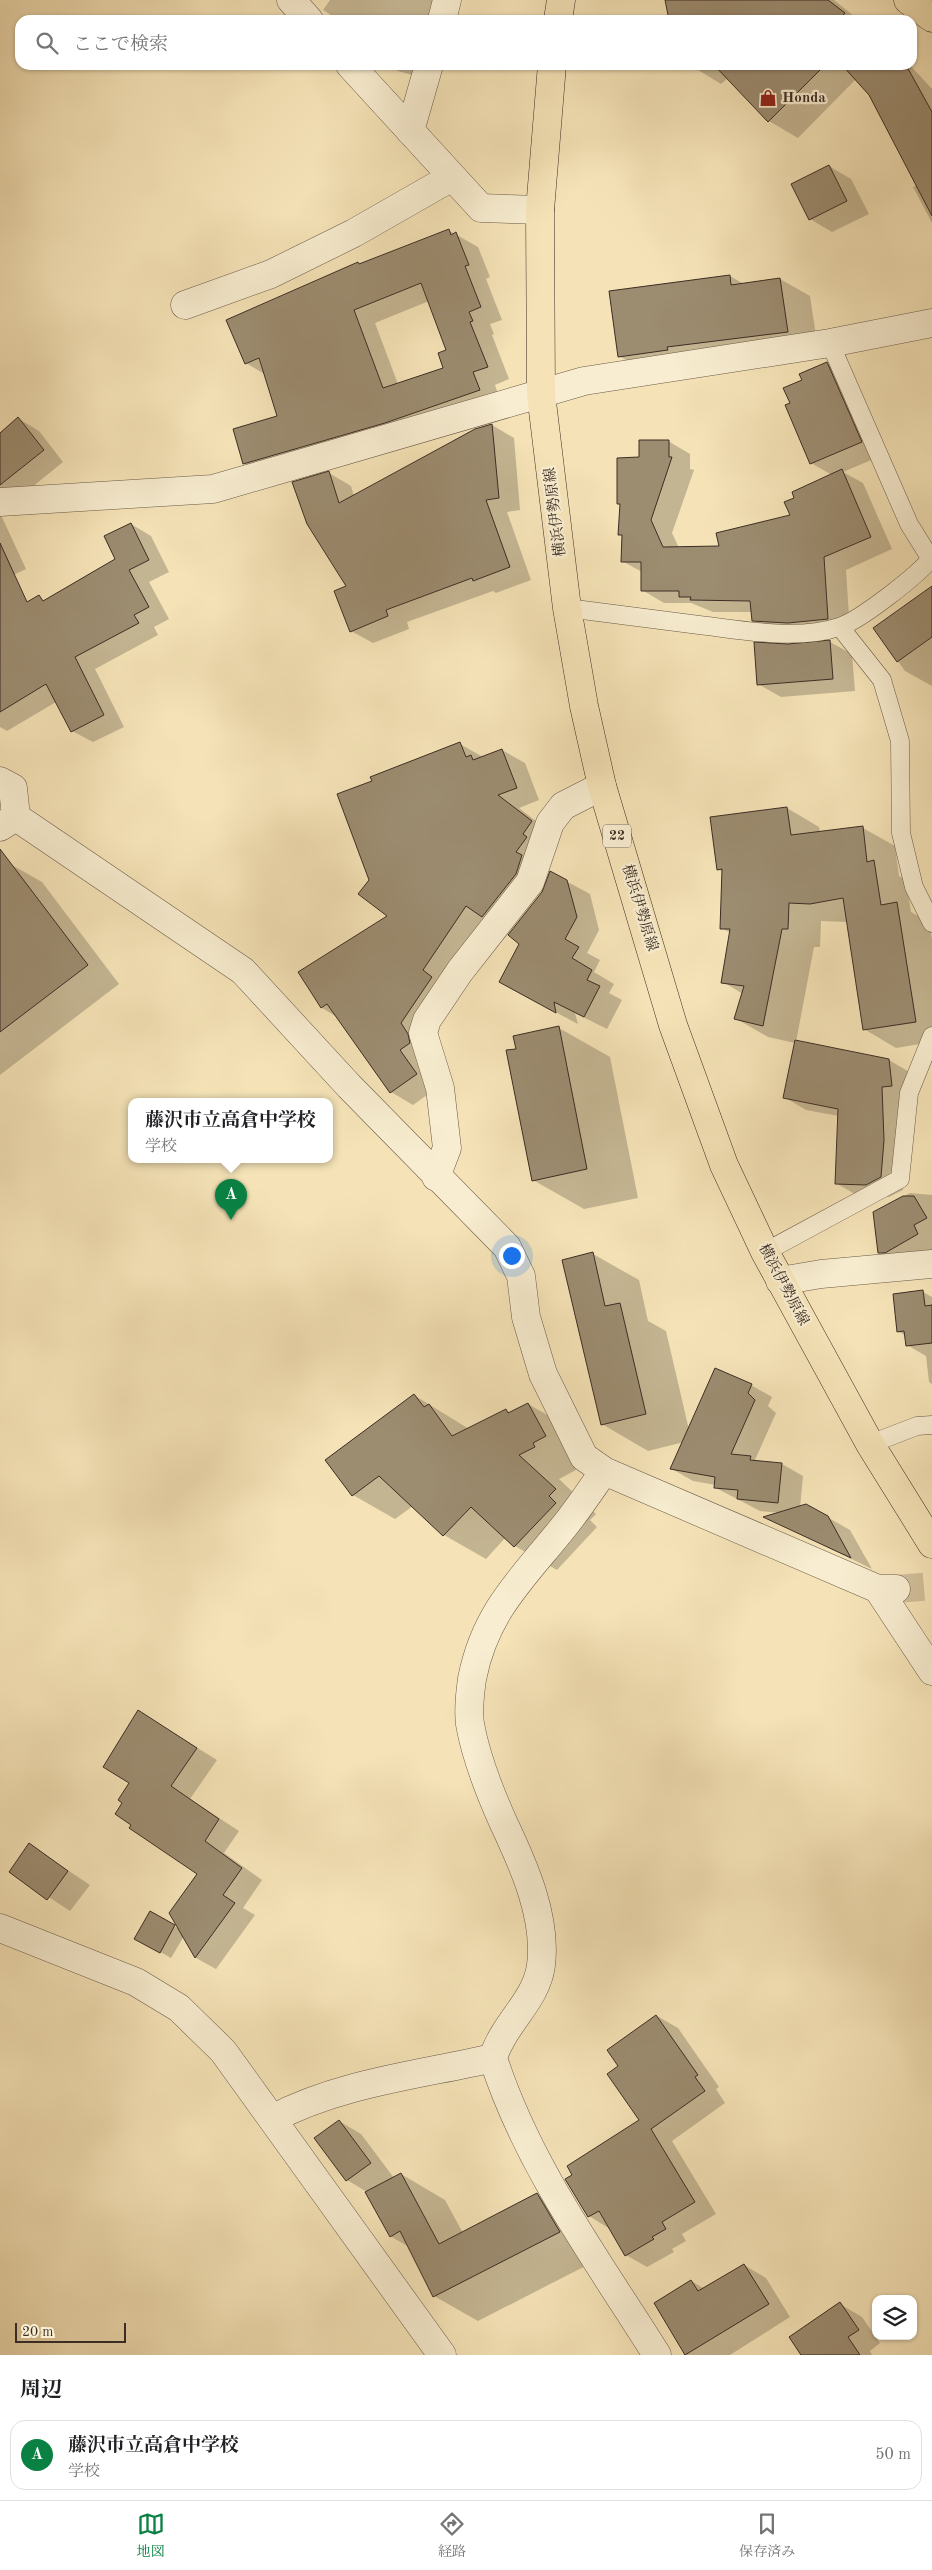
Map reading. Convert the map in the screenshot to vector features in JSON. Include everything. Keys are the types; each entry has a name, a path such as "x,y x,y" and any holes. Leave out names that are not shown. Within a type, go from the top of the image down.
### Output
{"main road":[{"path":"559,15 561,0"},
{"path":"908,0 932,18"},
{"name":"横浜伊勢原線","path":"552,70 540,210 541,394 567,608 584,706 602,786 673,1025 724,1165 780,1281 870,1444 932,1544"}],"street":[{"path":"290,0 304,15"},
{"path":"443,15 447,0"},
{"path":"354,70 481,208 540,210"},
{"path":"410,132 428,70"},
{"path":"185,305 271,274 354,233 452,177"},
{"path":"0,502 213,489 584,381 830,343 932,323"},
{"path":"0,781 12,788 8,822 243,971 436,1177 507,1247 521,1276 526,1317 543,1374 584,1457 604,1471 887,1589 932,1671"},
{"path":"436,1177 447,1148 440,1088 423,1033 427,1020 460,971 530,882 550,823 563,806 602,786"},
{"path":"780,1281 821,1274 932,1264"},
{"path":"604,1471 564,1526 506,1596 488,1625 475,1664 470,1691 470,1723 496,1805 526,1877 543,1945 541,1968 531,1993 505,2031 493,2058 500,2079 529,2145 559,2203 657,2355"},
{"path":"0,1928 136,1982 179,2008 223,2051 442,2355"},
{"path":"272,2119 309,2100 493,2058"}],"lane":[{"path":"567,608 768,633 810,632 840,627 914,578 931,559 909,524 830,343"},
{"path":"840,627 882,680 900,741 901,834 914,887 932,923"},
{"path":"765,1252 900,1179 909,1093 932,1036"},
{"path":"870,1444 917,1426 932,1424"}],"building":[{"path":"665,0 828,0 845,13 843,15 668,15"},
{"name":"Honda","path":"719,70 820,70 768,122"},
{"path":"846,70 909,70 932,112 932,216 869,95"},
{"path":"829,165 847,201 809,220 791,184"},
{"path":"449,229 451,235 456,232 469,265 465,266 481,307 469,312 473,321 470,322 488,367 473,372 480,390 385,423 243,464 233,429 277,416 259,358 245,364 226,320 358,262 359,264","holes":["421,283 446,350 438,353 443,368 383,388 354,310"]},
{"path":"730,275 731,285 780,278 788,332 667,347 668,350 618,357 609,291"},
{"path":"827,362 862,442 810,464 785,405 790,403 783,388 802,380 799,374"},
{"path":"18,417 44,450 0,485 0,433"},
{"path":"492,424 499,498 486,500 510,567 473,581 472,578 386,610 388,616 350,632 334,591 346,586 307,524 292,482 329,471 339,503 475,429"},
{"path":"639,440 669,440 669,457 672,457 651,520 663,547 719,546 716,533 790,515 784,502 794,498 792,492 842,469 871,537 824,557 828,619 788,623 752,621 750,601 690,600 691,597 679,597 679,591 641,591 641,562 621,562 622,535 618,535 620,504 617,504 617,458 639,457"},
{"path":"131,523 149,560 129,570 149,607 134,615 139,623 75,657 104,715 71,732 46,684 0,712 0,543 27,602 39,595 43,601 115,559 104,536"},
{"path":"932,586 932,637 897,662 873,628"},
{"path":"830,640 833,679 757,685 754,642 788,644"},
{"path":"460,742 466,757 471,755 473,760 502,749 517,788 498,795 532,821 523,834 527,837 516,852 522,855 516,874 482,917 466,906 423,970 432,977 401,1023 408,1034 410,1043 400,1050 417,1074 390,1093 327,1004 321,1008 298,972 387,916 358,894 369,880 337,794 372,781 370,777"},
{"path":"787,807 791,835 863,826 867,862 874,860 881,905 897,902 916,1022 863,1030 843,898 810,904 789,903 788,929 782,929 763,1026 734,1019 744,986 721,983 730,929 720,929 722,869 717,870 710,817"},
{"path":"0,849 88,965 0,1032"},
{"path":"550,871 567,880 577,917 565,939 579,947 572,958 592,970 587,980 600,986 584,1017 554,1002 556,1013 499,982 519,944 508,935 542,892"},
{"path":"559,1026 587,1169 532,1181 506,1050 516,1049 513,1036"},
{"path":"795,1040 889,1059 892,1086 882,1087 884,1140 881,1177 866,1185 835,1184 838,1109 783,1098"},
{"path":"903,1196 914,1196 927,1218 914,1225 918,1234 885,1253 878,1253 873,1212"},
{"path":"593,1252 605,1306 620,1303 646,1414 601,1425 562,1260"},
{"path":"923,1290 925,1306 932,1305 932,1343 906,1346 904,1331 897,1332 893,1294"},
{"path":"715,1368 752,1384 748,1393 755,1400 731,1454 751,1456 750,1460 782,1463 778,1503 737,1499 738,1490 714,1488 715,1477 670,1469"},
{"path":"414,1394 424,1407 429,1404 452,1436 506,1409 508,1413 528,1403 546,1436 533,1443 535,1447 519,1455 556,1489 549,1496 556,1503 514,1547 471,1507 443,1536 379,1476 352,1496 325,1460"},
{"path":"806,1504 828,1516 851,1558 763,1517"},
{"path":"138,1710 197,1748 171,1786 219,1819 205,1841 242,1868 223,1895 235,1903 195,1958 169,1913 197,1874 129,1828 131,1825 115,1814 122,1803 118,1800 129,1783 103,1767"},
{"path":"29,1843 68,1871 47,1900 9,1872"},
{"path":"150,1911 175,1925 160,1953 134,1939"},
{"path":"656,2015 698,2075 695,2077 705,2091 651,2129 695,2202 662,2222 666,2229 652,2237 654,2239 625,2256 599,2211 588,2217 565,2179 572,2175 567,2166 639,2120 607,2074 618,2066 607,2050"},
{"path":"339,2120 371,2163 346,2181 314,2138"},
{"path":"401,2173 439,2244 537,2193 560,2232 433,2297 400,2231 390,2237 365,2192"},
{"path":"744,2264 769,2304 685,2355 654,2303 691,2280 698,2291"},
{"path":"840,2302 859,2330 848,2337 860,2355 801,2355 789,2337"}],"tunnel":[{"path":"896,1589 932,1586"}],"place":[{"name":"Honda","path":"768,98"},
{"name":"藤沢市立高倉中学校","path":"231,1220"}]}
